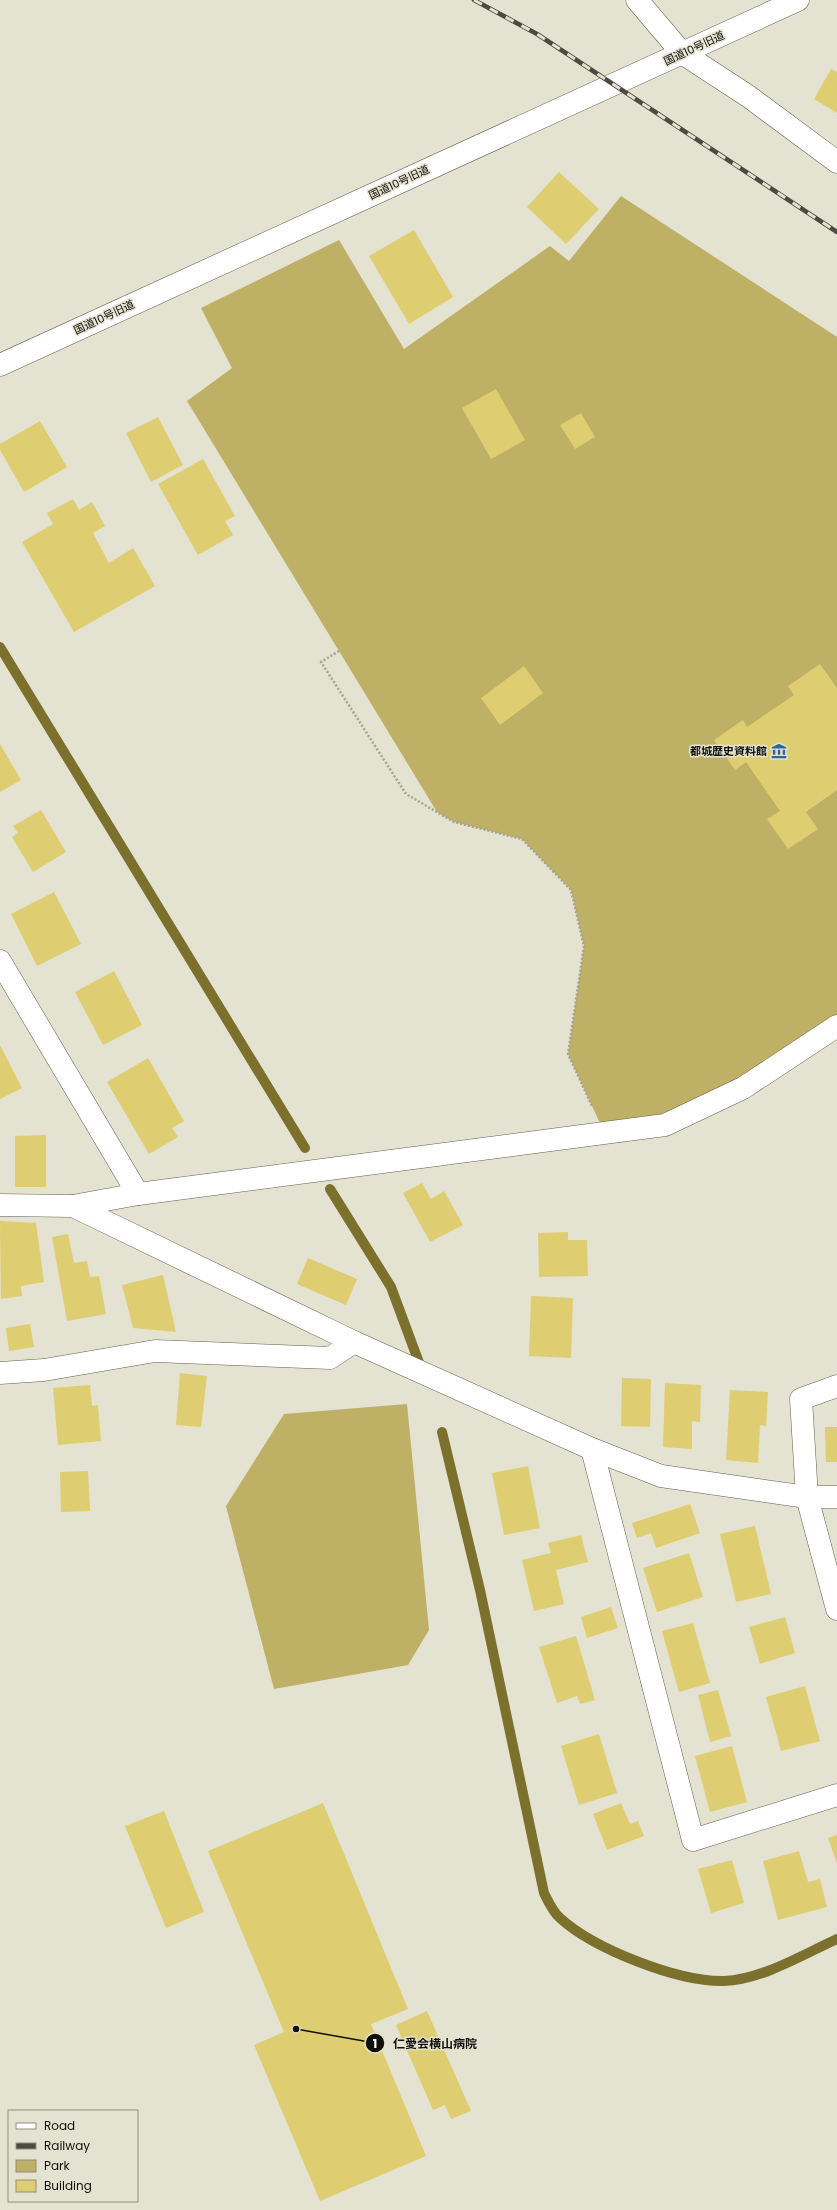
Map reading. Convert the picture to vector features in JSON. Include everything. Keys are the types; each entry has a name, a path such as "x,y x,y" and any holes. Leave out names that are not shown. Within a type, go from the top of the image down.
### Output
{"street":[{"path":"638,0 682,53 748,96 837,162"},
{"name":"国道10号旧道","path":"0,365 798,0"},
{"path":"0,961 138,1194"},
{"path":"0,1205 73,1206 138,1194 665,1125 743,1088 837,1026"},
{"path":"73,1206 354,1342 592,1449 661,1476 808,1498 837,1498"},
{"path":"0,1373 44,1370 155,1351 330,1358 354,1342"},
{"path":"837,1386 801,1399 808,1498 837,1609"},
{"path":"592,1449 693,1840 837,1795"}],"path":[{"path":"339,651 321,662 406,794 454,822 522,839 571,890 584,946 568,1054 605,1134"}],"green space":[{"path":"621,196 837,337 837,1026 743,1088 605,1134 568,1054 584,946 571,890 522,839 454,822 437,812 187,401 232,368 201,308 339,240 404,349 550,246 569,261"},
{"path":"407,1404 429,1630 408,1665 274,1689 226,1506 284,1414"}],"building":[{"path":"831,69 837,72 837,113 814,99"},
{"path":"559,172 599,209 566,244 527,207"},
{"path":"414,230 453,297 409,324 369,256"},
{"path":"496,389 525,440 491,459 462,408"},
{"path":"581,413 595,437 575,449 560,425"},
{"path":"158,417 183,465 151,482 126,433"},
{"path":"40,421 67,467 24,492 0,450 0,444"},
{"path":"203,459 235,516 225,521 233,535 198,555 158,484"},
{"path":"73,499 79,510 92,502 105,526 93,533 109,563 133,548 155,586 74,632 22,542 53,524 47,513"},
{"name":"都城歴史資料館","path":"820,664 837,688 837,790 806,812 818,829 788,849 767,819 780,811 746,762 735,770 714,740 743,720 747,727 794,695 788,686"},
{"path":"524,666 543,693 500,725 481,698"},
{"path":"0,744 21,780 0,792"},
{"path":"41,810 66,852 33,872 12,837 18,833 13,826"},
{"path":"54,892 81,944 37,966 11,914"},
{"path":"114,971 142,1025 103,1045 75,992"},
{"path":"0,1045 22,1088 0,1099"},
{"path":"148,1058 184,1121 172,1128 178,1137 149,1154 107,1082"},
{"path":"46,1135 46,1187 15,1187 15,1136"},
{"path":"422,1183 431,1199 444,1191 463,1225 430,1242 403,1193"},
{"path":"0,1221 36,1223 44,1282 21,1286 22,1296 1,1299"},
{"path":"568,1232 568,1240 587,1240 588,1276 539,1277 538,1233"},
{"path":"68,1234 74,1263 87,1261 90,1277 99,1276 106,1314 67,1321 52,1237"},
{"path":"308,1258 357,1279 346,1305 297,1284"},
{"path":"163,1275 176,1332 133,1328 122,1285"},
{"path":"531,1296 573,1298 571,1358 529,1356"},
{"path":"30,1324 34,1347 9,1351 6,1328"},
{"path":"180,1373 207,1376 201,1427 176,1425"},
{"path":"622,1378 651,1379 650,1427 621,1426"},
{"path":"665,1383 701,1385 700,1422 692,1421 692,1449 663,1447"},
{"path":"90,1385 92,1406 98,1405 101,1441 58,1445 53,1388"},
{"path":"730,1390 768,1392 766,1426 760,1425 758,1463 726,1460"},
{"path":"825,1427 837,1427 837,1462 826,1462"},
{"path":"528,1466 540,1528 504,1535 492,1473"},
{"path":"88,1471 90,1511 61,1512 60,1472"},
{"path":"690,1504 700,1533 656,1548 651,1533 637,1538 632,1523"},
{"path":"755,1526 771,1594 736,1602 720,1534"},
{"path":"581,1535 588,1562 556,1570 564,1604 534,1611 522,1560 551,1553 548,1543"},
{"path":"689,1553 703,1597 657,1612 643,1568"},
{"path":"611,1607 618,1628 587,1638 581,1617"},
{"path":"785,1617 795,1653 760,1664 749,1627"},
{"path":"693,1623 710,1683 679,1692 662,1631"},
{"path":"576,1636 595,1700 580,1704 577,1696 557,1703 539,1647"},
{"path":"805,1686 820,1741 781,1751 766,1697"},
{"path":"718,1690 731,1736 710,1742 698,1695"},
{"path":"599,1734 617,1793 579,1805 561,1746"},
{"path":"732,1746 747,1802 710,1812 695,1756"},
{"path":"323,1803 408,2009 371,2024 426,2156 320,2201 254,2045 284,2032 208,1851"},
{"path":"621,1803 630,1824 638,1821 644,1836 607,1850 593,1814"},
{"path":"164,1811 204,1912 166,1928 125,1826"},
{"path":"837,1835 837,1863 828,1838"},
{"path":"799,1851 808,1882 820,1879 827,1907 778,1920 763,1861"},
{"path":"732,1860 744,1903 711,1913 698,1869"},
{"path":"427,2011 471,2111 451,2119 445,2105 433,2110 396,2025"}],"waterway":[{"path":"0,647 305,1148"},
{"path":"330,1189 391,1287 421,1368"},
{"path":"442,1432 480,1590 544,1893 555,1913 575,1930 615,1952 661,1970 705,1980 738,1980 753,1976 782,1965 837,1939"}],"railway":[{"path":"474,0 537,34 837,232"}],"place":[{"name":"都城歴史資料館","path":"779,751"},
{"name":"仁愛会横山病院","path":"296,2029"}]}
